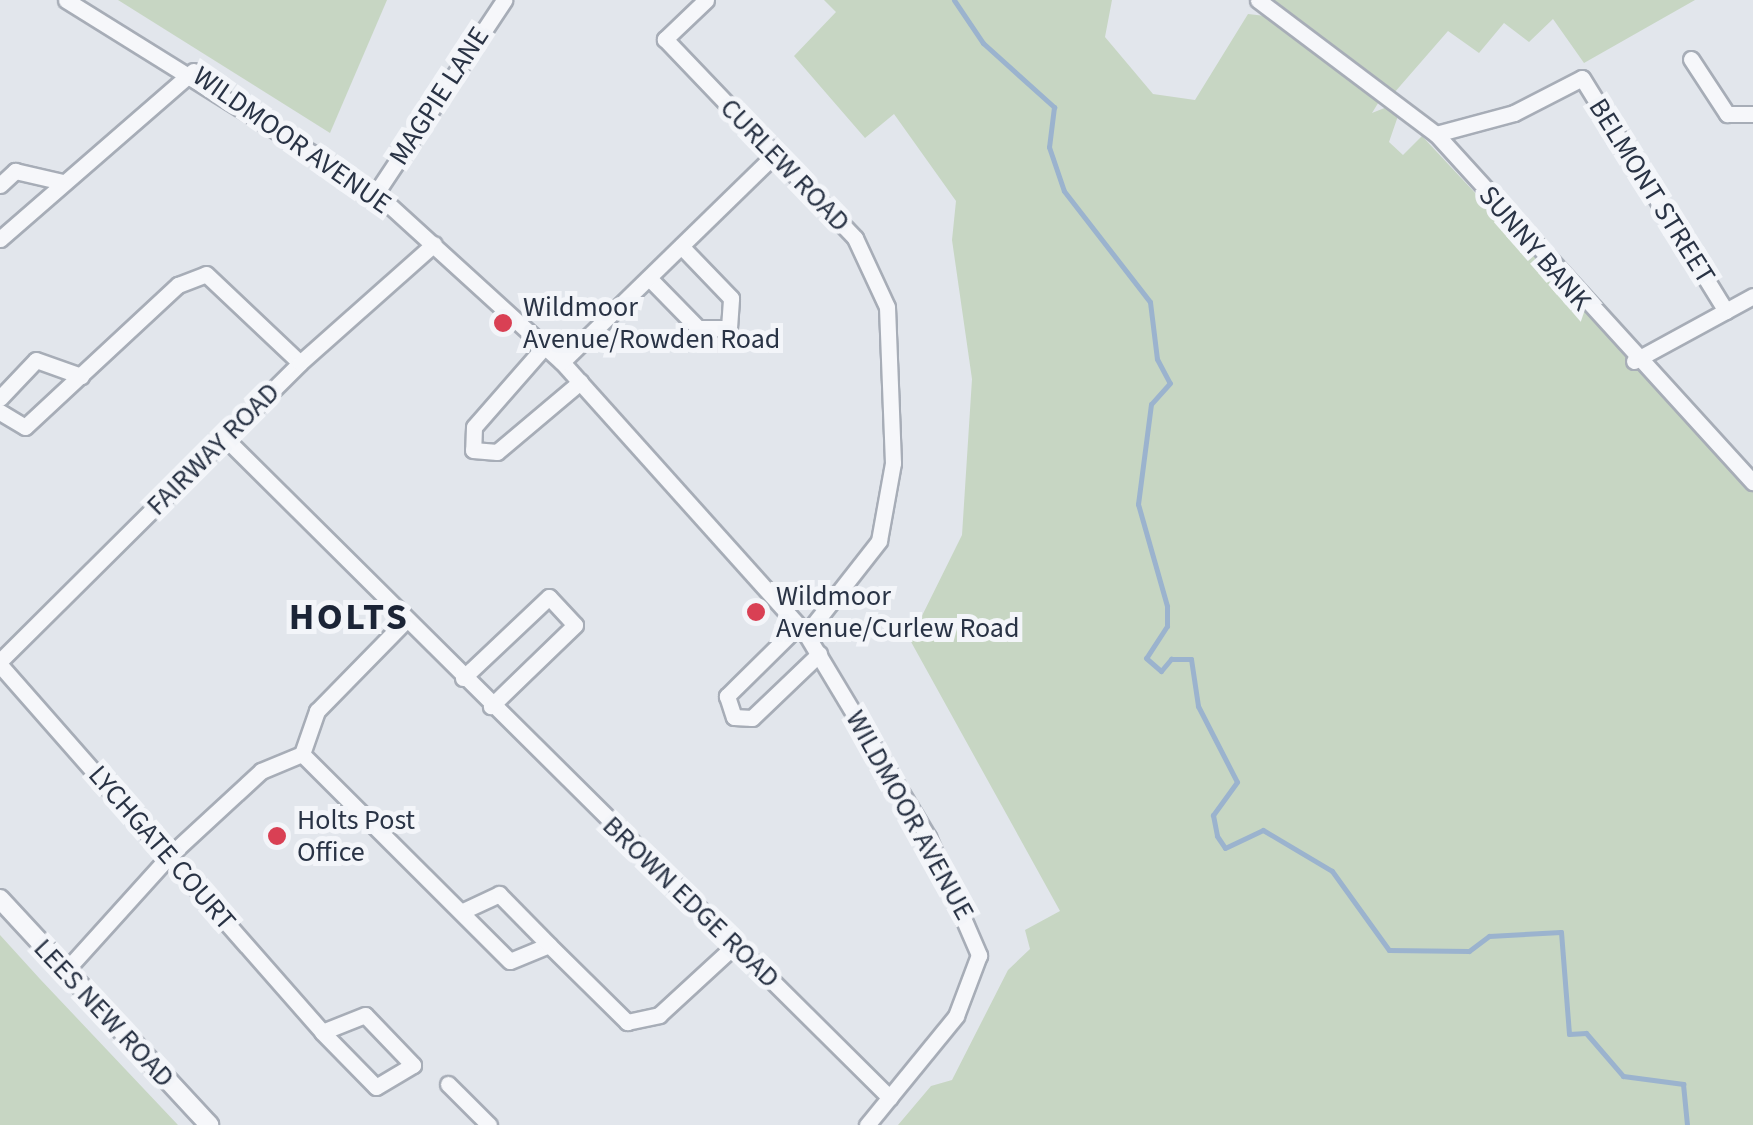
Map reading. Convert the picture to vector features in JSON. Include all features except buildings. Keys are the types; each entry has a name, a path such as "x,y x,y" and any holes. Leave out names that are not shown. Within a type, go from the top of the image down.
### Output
{"street":[{"name":"WILDMOOR AVENUE","path":"66,0 194,71 376,194 562,362 802,630 962,900 979,954 968,997 867,1125"},
{"name":"MAGPIE LANE","path":"376,194 504,0"},
{"name":"CURLEW ROAD","path":"706,0 665,39 855,238 887,307 896,380 878,541 802,630"},
{"name":"SUNNY BANK","path":"1258,0 1436,134 1634,361 1753,482"},
{"path":"1690,59 1728,114 1753,114"},
{"path":"0,239 194,71"},
{"name":"BELMONT STREET","path":"1436,134 1514,113 1575,79 1726,310"},
{"path":"562,362 774,155"},
{"path":"0,185 15,171 63,182"},
{"name":"FAIRWAY ROAD","path":"0,663 300,362 434,244"},
{"path":"648,278 698,328 729,328 731,298 680,246"},
{"path":"0,412 25,427 178,285 206,274 300,362"},
{"path":"1634,361 1753,296"},
{"path":"544,347 474,428 473,450 498,452 580,382"},
{"path":"0,398 36,360 81,376"},
{"name":"BROWN EDGE ROAD","path":"224,436 491,706 890,1098"},
{"path":"463,678 549,597 575,626 491,706"},
{"path":"68,968 170,855 262,771 302,754 318,710 406,620"},
{"path":"802,630 727,696 734,717 752,718 819,654"},
{"name":"LYCHGATE COURT","path":"0,663 322,1032 376,1087 413,1066 366,1015 322,1032"},
{"path":"302,754 510,961 549,945"},
{"path":"464,911 499,894 627,1022 659,1015 736,945"},
{"name":"LEES NEW ROAD","path":"0,900 68,968 209,1125"},
{"path":"448,1084 489,1125"}],"green space":[{"path":"118,0 387,0 330,133"},
{"path":"824,0 1112,0 1105,37 1153,94 1195,100 1248,14 1274,17 1380,100 1372,113 1387,107 1398,116 1389,142 1403,155 1422,136 1753,491 1753,1125 898,1125 931,1086 952,1080 1008,970 1030,949 1025,930 1060,911 910,640 962,535 972,379 952,240 956,201 894,114 865,138 794,56 836,12"},
{"path":"1274,0 1695,0 1584,63 1553,19 1529,42 1504,23 1479,53 1448,31 1394,93"},
{"path":"0,935 40,979 178,1125 0,1125"}],"waterway":[{"path":"954,0 983,43 1054,107 1049,147 1064,191 1150,302 1157,359 1170,383 1151,404 1138,504 1167,606 1167,626 1146,658 1161,671 1171,659 1191,659 1198,706 1237,782 1213,815 1217,836 1225,848 1263,830 1332,871 1389,950 1469,951 1489,936 1561,932 1569,1034 1586,1033 1623,1076 1683,1084 1687,1125"}],"place":[{"name":"Wildmoor Avenue/Rowden Road","path":"503,323"},
{"name":"Wildmoor Avenue/Curlew Road","path":"756,612"},
{"name":"Holts Post Office","path":"277,836"}],"district":[{"name":"HOLTS","path":"349,618"}]}
